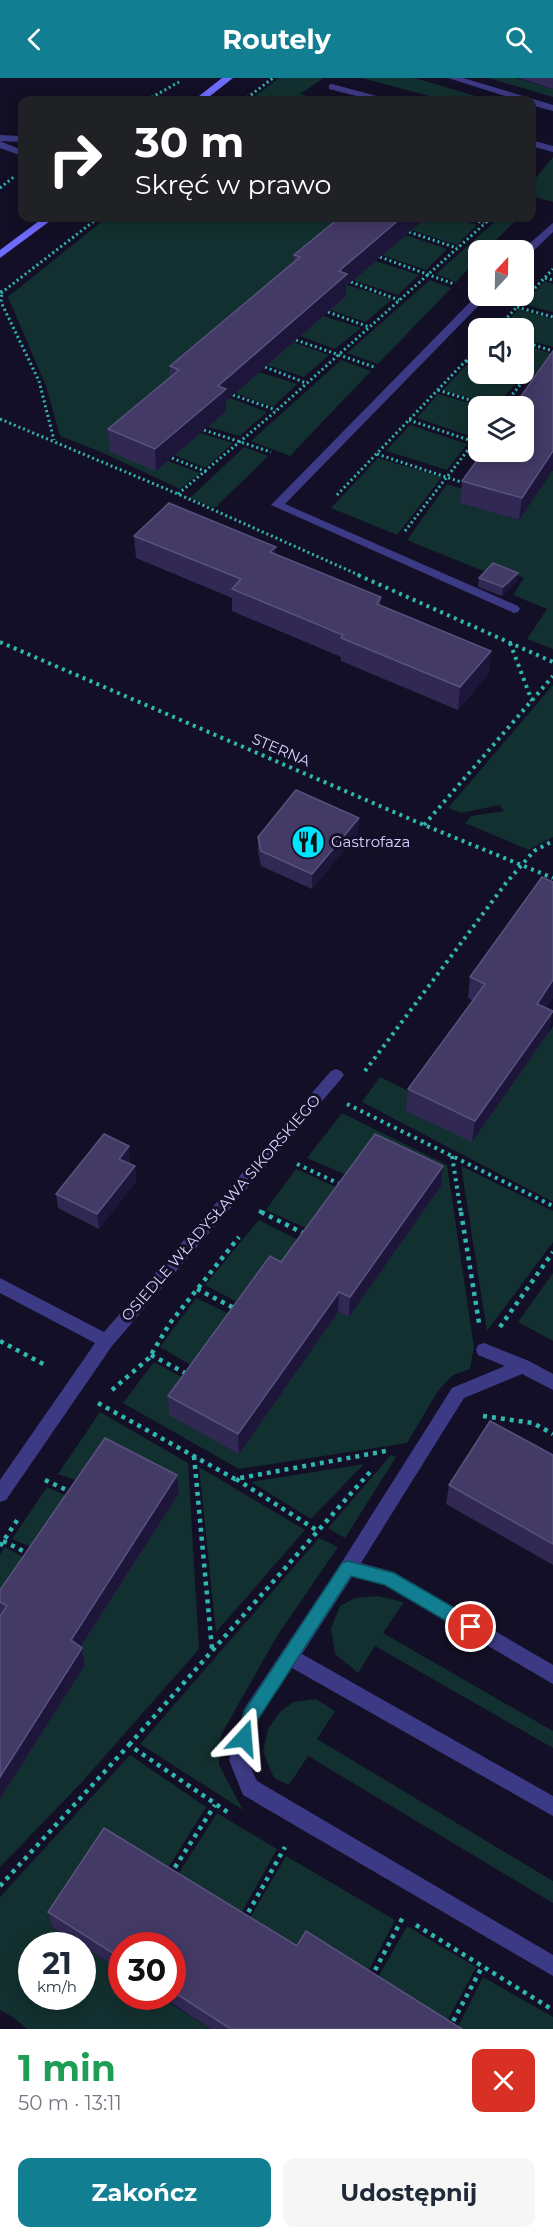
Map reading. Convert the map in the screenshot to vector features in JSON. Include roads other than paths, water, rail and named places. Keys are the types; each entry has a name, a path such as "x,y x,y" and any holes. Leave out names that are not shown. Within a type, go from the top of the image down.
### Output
{"street":[{"path":"204,96 228,78"},
{"path":"453,78 512,96"},
{"path":"332,87 366,96"},
{"path":"536,103 553,108"},
{"path":"0,138 18,139"},
{"path":"0,144 18,151"},
{"path":"536,144 553,149"},
{"path":"0,255 44,222"},
{"path":"534,244 553,226"},
{"path":"473,306 277,505 514,609"},
{"name":"OSIEDLE WŁADYSŁAWA SIKORSKIEGO","path":"0,1494 106,1341 336,1075"},
{"path":"0,1285 106,1341"},
{"path":"484,1350 523,1366 553,1383"},
{"path":"523,1366 458,1393 348,1568 251,1715 238,1761 250,1788 553,1966"},
{"path":"348,1568 388,1578 553,1675"},
{"path":"288,1656 553,1807"}],"place":[{"name":"Gastrofaza","path":"308,842"}]}
